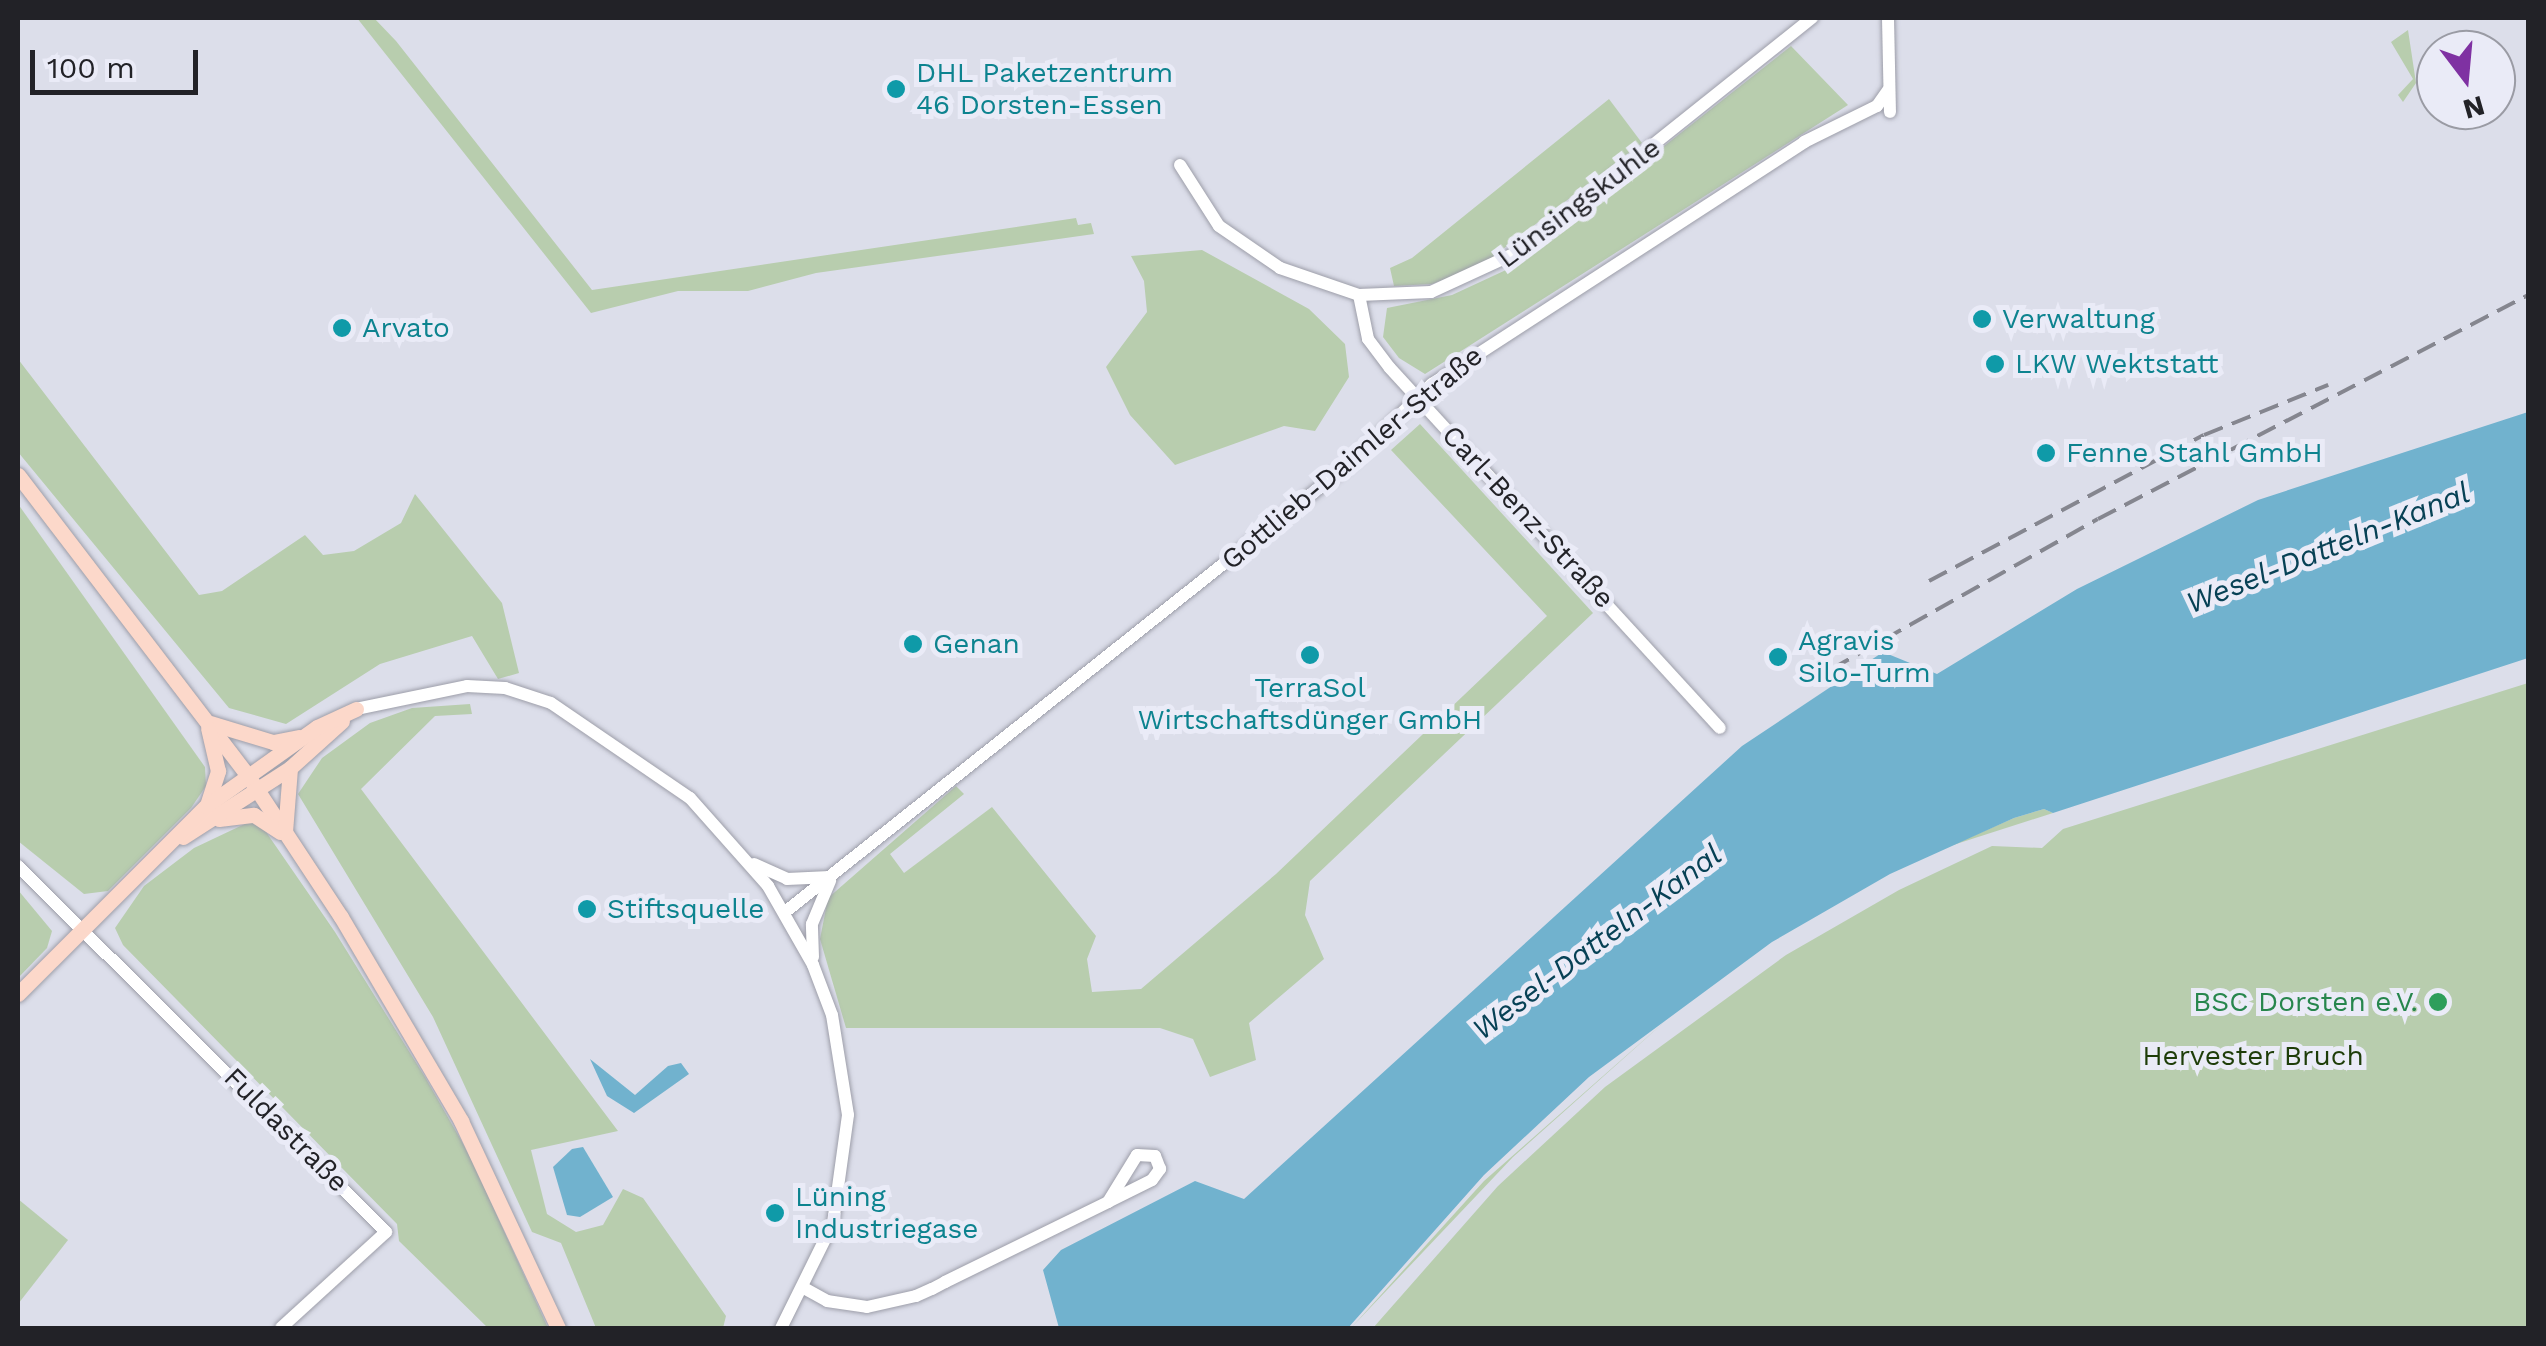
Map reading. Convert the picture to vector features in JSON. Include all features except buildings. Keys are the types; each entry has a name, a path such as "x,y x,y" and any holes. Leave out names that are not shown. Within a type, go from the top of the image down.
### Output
{"main road":[{"path":"18,475 286,832 461,1121 558,1328"},
{"path":"252,783 290,768 356,709"},
{"path":"18,994 164,848 252,783 304,736 356,709"},
{"path":"206,721 273,742 304,736"},
{"path":"206,721 218,771 208,814"},
{"path":"286,832 290,768"},
{"path":"208,814 254,815 296,849"}],"street":[{"name":"Lünsingskuhle","path":"1180,165 1206,211 1248,249 1304,280 1359,295 1430,292 1498,265 1645,156 1812,18"},
{"path":"1888,18 1890,112"},
{"name":"Gottlieb-Daimler-Straße","path":"785,912 1348,465 1417,398 1467,358 1804,142 1876,106 1888,90"},
{"name":"Carl-Benz-Straße","path":"1359,295 1368,339 1417,398 1720,728"},
{"path":"356,709 467,686 551,703 671,782 750,862 785,912 813,965 838,1034 848,1134 835,1214 781,1328"},
{"path":"750,862 794,880 833,876"},
{"path":"18,866 83,931"},
{"name":"Gottlieb-Daimler-Straße","path":"813,965 812,924 833,876"},
{"name":"Fuldastraße","path":"83,931 386,1232 281,1328"},
{"path":"802,1287 846,1305 900,1302 1108,1202"}],"green space":[{"path":"357,18 374,18 396,41 592,290 1076,218 1078,225 1091,223 1094,234 816,273 748,291 678,291 591,313"},
{"path":"2408,30 2416,83 2403,102 2398,95 2413,79 2391,42"},
{"path":"1791,46 1848,105 1425,374 1399,358 1383,337 1387,308 1452,295 1508,269"},
{"path":"1609,99 1642,143 1482,265 1432,284 1394,286 1390,268 1412,258"},
{"path":"1202,250 1309,309 1345,344 1349,377 1315,431 1284,426 1175,465 1130,415 1106,367 1147,312 1144,281 1131,256"},
{"path":"18,359 199,595 222,591 305,535 323,555 354,551 401,523 415,494 502,603 519,673 498,679 472,636 380,664 286,724 229,708 18,452"},
{"path":"1420,424 1593,613 1310,881 1305,915 1324,959 1249,1023 1256,1060 1210,1077 1193,1039 1160,1028 846,1028 820,939 828,898 956,786 964,794 890,854 904,873 992,807 1096,936 1087,959 1092,992 1141,989 1276,874 1547,616 1391,450"},
{"path":"18,504 205,767 206,786 191,808 108,891 84,894 18,841"},
{"name":"Hervester Bruch","path":"2528,683 2528,1328 1373,1328 1498,1186 1605,1087 1786,955 1899,890 1992,846 2042,848 2063,829"},
{"path":"470,704 472,714 435,716 361,789 618,1131 531,1150 547,1214 576,1232 603,1225 623,1189 643,1198 726,1316 723,1328 596,1328 561,1243 532,1232 433,1017 298,794 322,758 370,723 412,708"},
{"path":"2044,809 2053,813 1950,846 2014,818"},
{"path":"251,821 264,829 335,932 425,1077 470,1156 548,1328 488,1328 399,1241 397,1224 123,945 115,928 144,886 194,848"},
{"path":"18,890 52,931 47,948 18,978"},
{"path":"1670,1017 1513,1157 1351,1328 1484,1181"},
{"path":"18,1199 68,1240 18,1304"}],"water":[{"name":"Wesel-Datteln-Kanal","path":"2528,412 2528,658 2053,813 2044,809 2014,818 1890,874 1772,942 1589,1077 1484,1175 1348,1328 1059,1328 1043,1270 1061,1250 1195,1181 1244,1199 1742,746 1883,652 1937,674 2077,589 2258,500"},
{"path":"590,1059 635,1095 668,1066 681,1063 689,1074 634,1113 607,1096"},
{"path":"583,1147 613,1197 580,1217 567,1215 553,1167 572,1149"}],"railway":[{"path":"1805,684 2098,519 2528,295"},
{"path":"1929,581 2204,435 2328,385"}],"place":[{"name":"DHL Paketzentrum 46 Dorsten-Essen","path":"896,89"},
{"name":"Verwaltung","path":"1982,319"},
{"name":"Arvato","path":"342,328"},
{"name":"LKW Wektstatt","path":"1995,364"},
{"name":"Fenne Stahl GmbH","path":"2046,453"},
{"name":"Genan","path":"913,644"},
{"name":"TerraSol Wirtschaftsdünger GmbH","path":"1310,655"},
{"name":"Agravis Silo-Turm","path":"1778,657"},
{"name":"Stiftsquelle","path":"587,909"},
{"name":"BSC Dorsten e.V.","path":"2438,1002"},
{"name":"Lüning Industriegase","path":"775,1213"}]}
